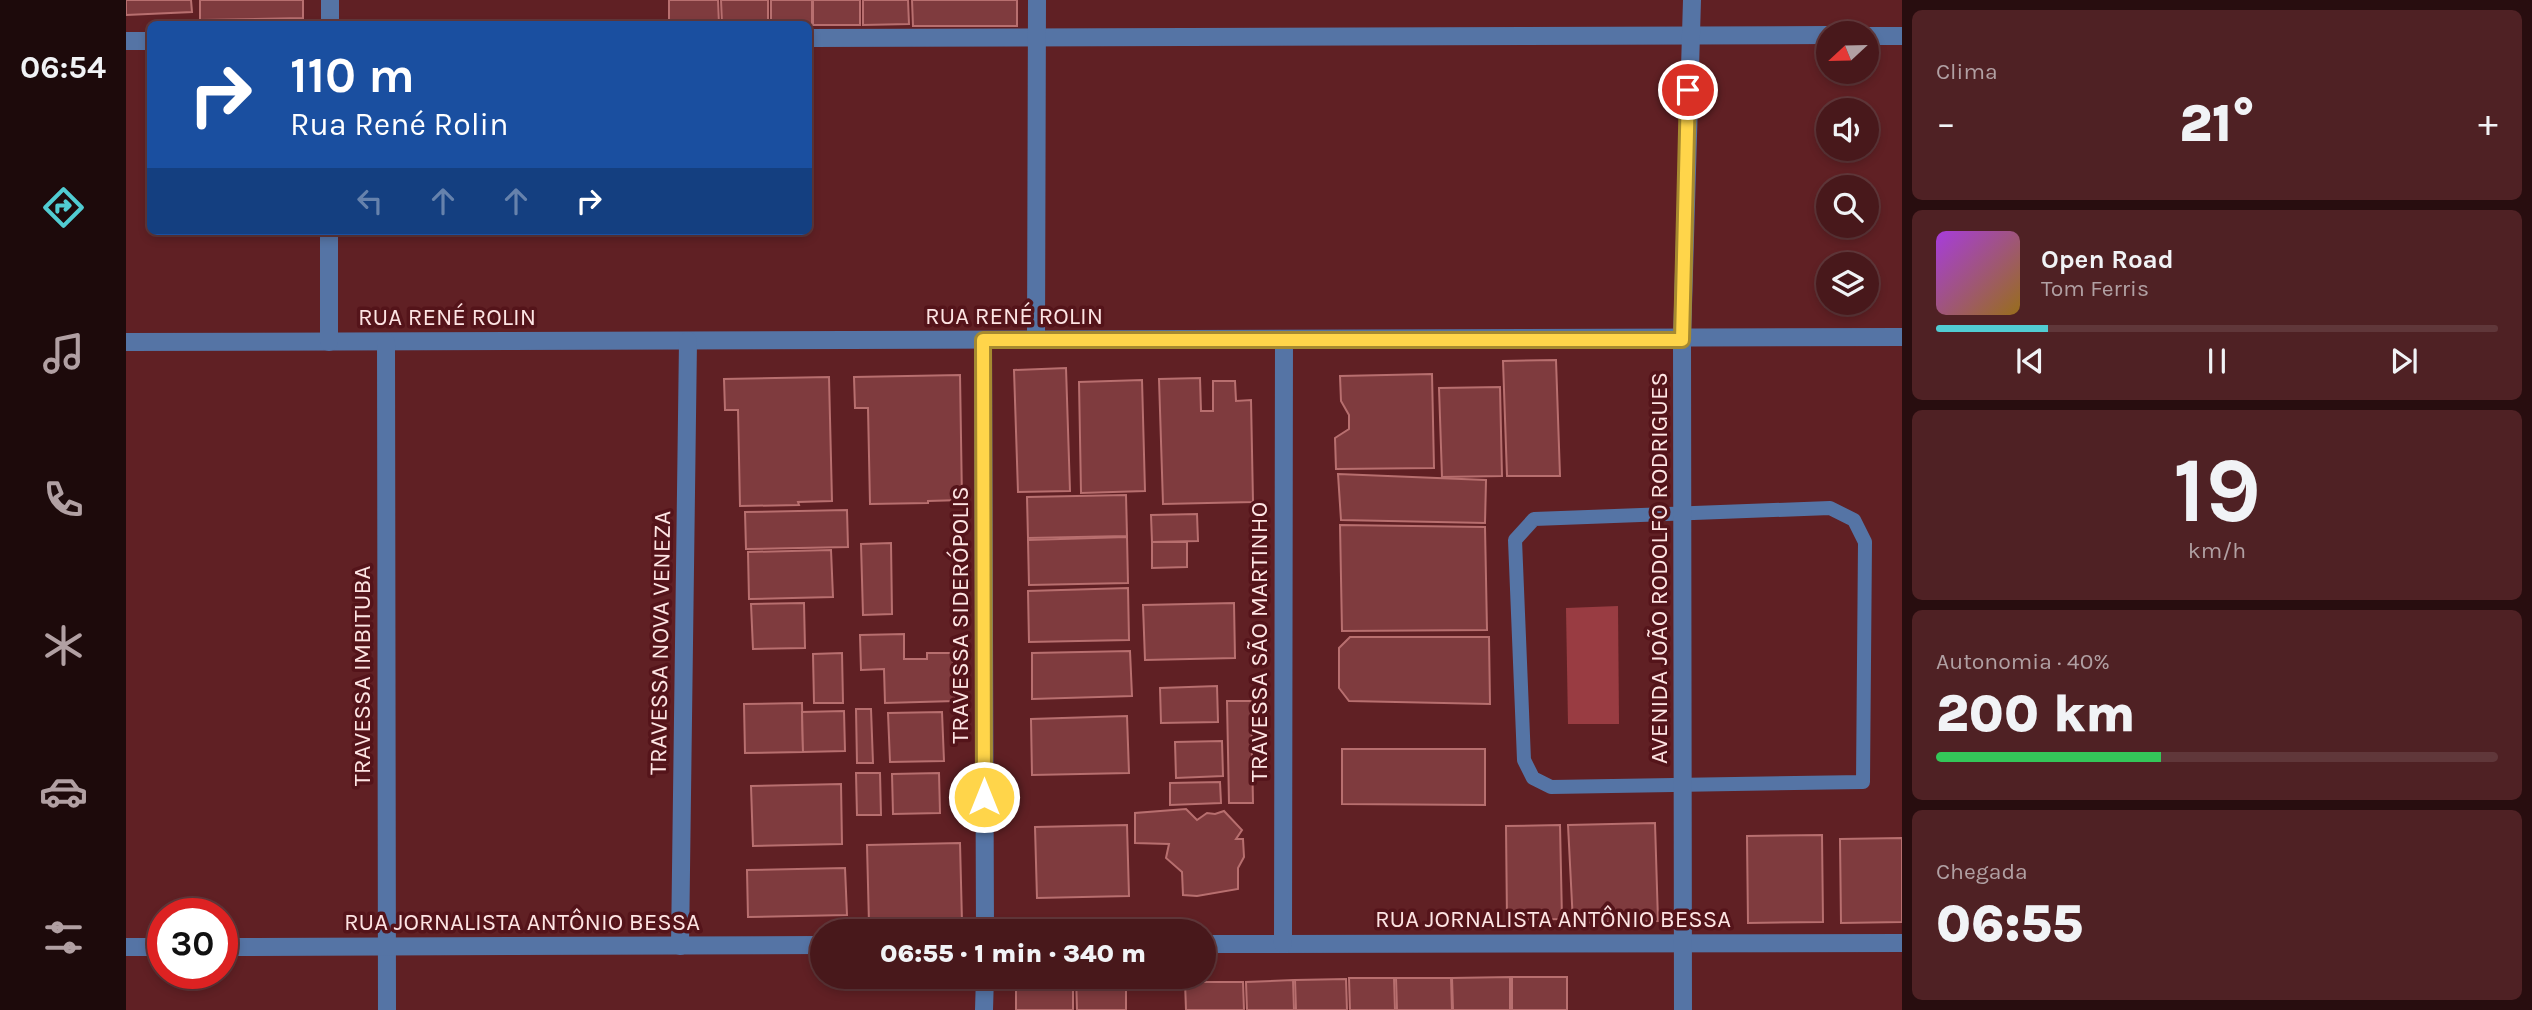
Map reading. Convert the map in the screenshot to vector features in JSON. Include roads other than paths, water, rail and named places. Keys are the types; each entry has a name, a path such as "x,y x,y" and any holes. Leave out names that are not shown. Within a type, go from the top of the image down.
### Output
{"street":[{"path":"330,0 330,21"},
{"path":"1036,340 1037,0"},
{"name":"AVENIDA JOÃO RODOLFO RODRIGUES","path":"1684,1010 1682,340 1692,0"},
{"path":"812,38 1816,36"},
{"path":"1880,36 1902,36"},
{"path":"126,41 147,41"},
{"path":"329,235 329,342"},
{"name":"RUA RENÉ ROLIN","path":"126,342 1682,340 1902,337"},
{"name":"TRAVESSA SIDERÓPOLIS","path":"983,340 985,919"},
{"name":"TRAVESSA SÃO MARTINHO","path":"1283,944 1284,340"},
{"name":"TRAVESSA NOVA VENEZA","path":"680,946 688,341"},
{"name":"TRAVESSA IMBITUBA","path":"386,342 387,1010"},
{"name":"RUA JORNALISTA ANTÔNIO BESSA","path":"1216,944 1902,943"},
{"name":"RUA JORNALISTA ANTÔNIO BESSA","path":"238,947 810,945"},
{"path":"126,947 147,947"},
{"path":"984,1010 985,989"}],"lane":[{"path":"1830,508 1854,520 1865,542 1863,782 1551,787 1533,778 1524,760 1515,540 1534,519 1682,514 1830,508"}]}
